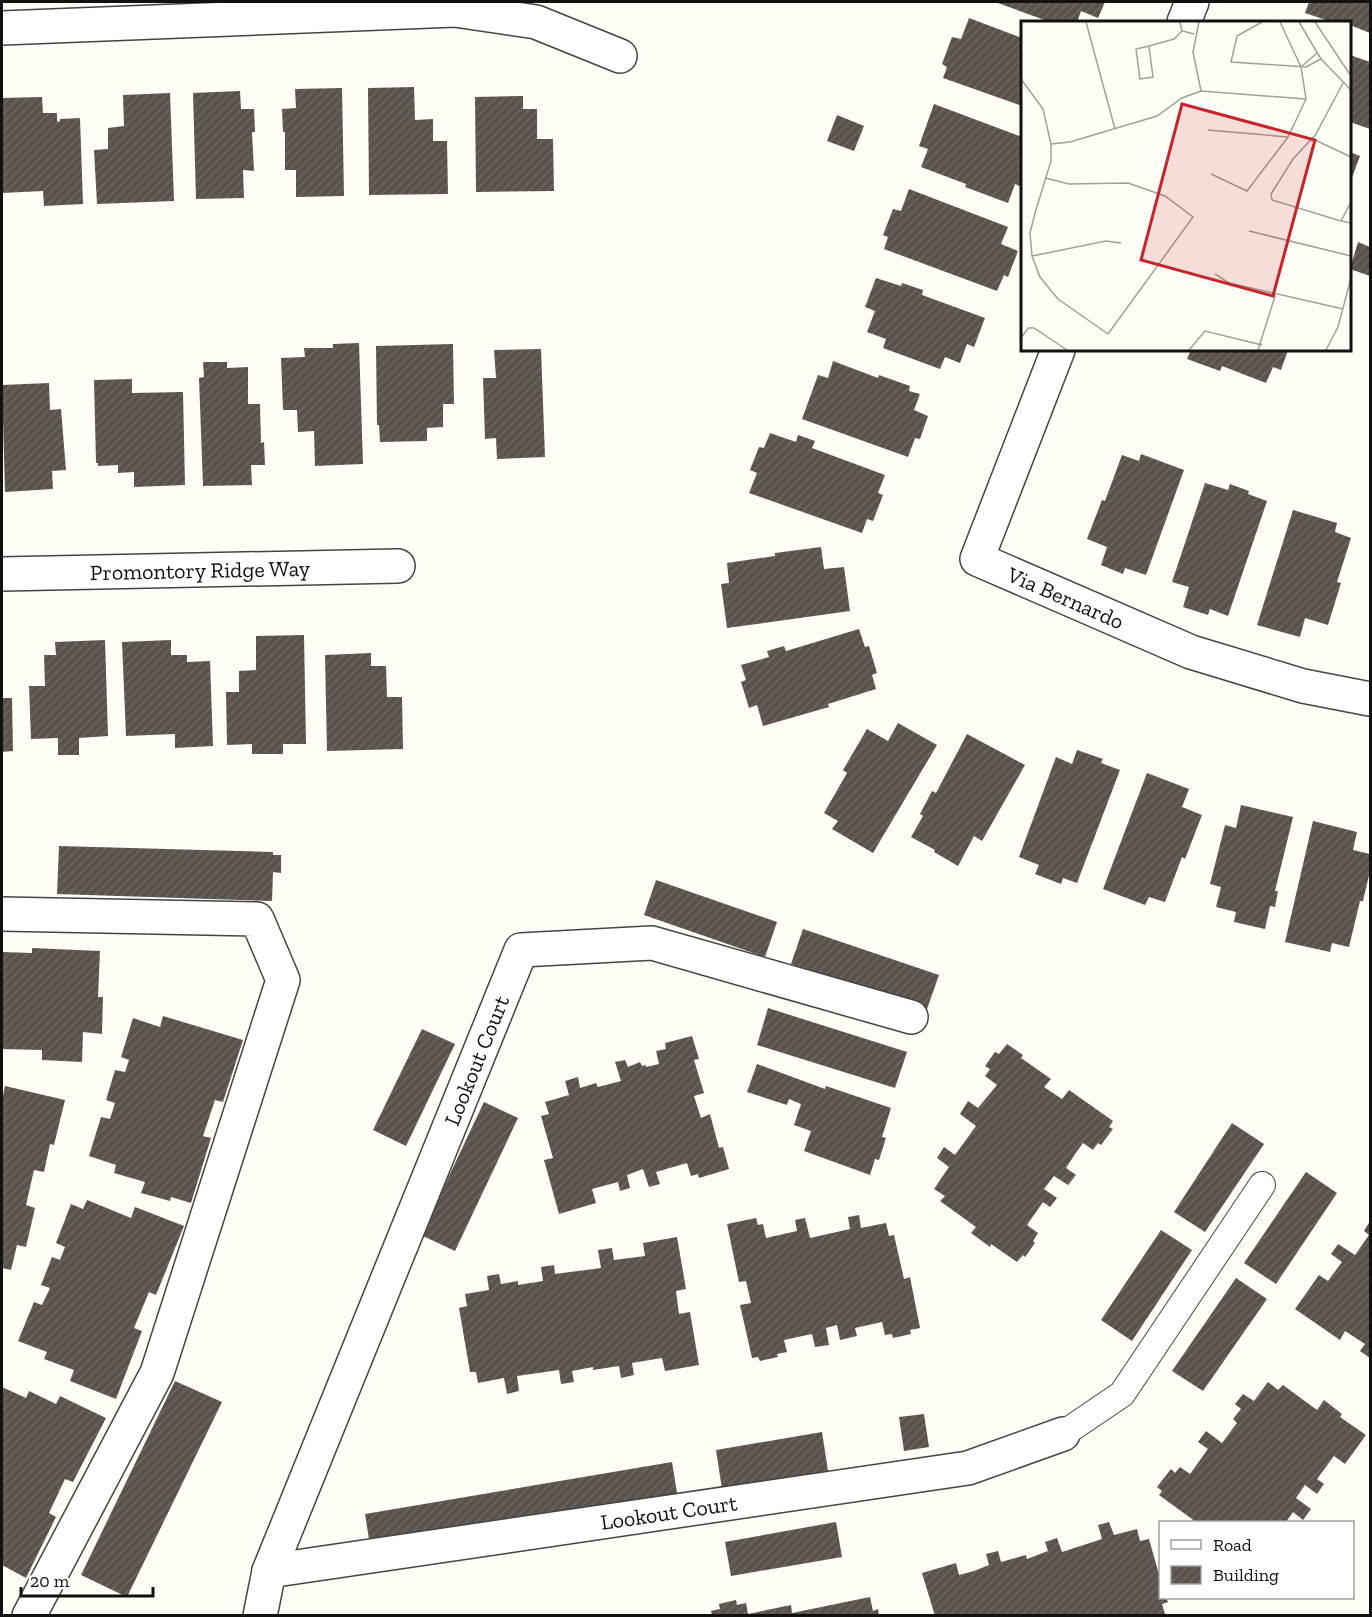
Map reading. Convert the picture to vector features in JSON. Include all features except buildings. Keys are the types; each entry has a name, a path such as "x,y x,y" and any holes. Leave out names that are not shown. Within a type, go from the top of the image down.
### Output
{"street":[{"path":"1184,21 1192,2"},
{"path":"2,28 455,10 536,22 620,56"},
{"name":"Via Bernardo","path":"1058,351 976,559 1191,652 1303,686 1371,699"},
{"name":"Promontory Ridge Way","path":"2,574 399,566"},
{"path":"2,914 257,919 283,980 157,1373 29,1616"},
{"name":"Lookout Court","path":"260,1616 268,1570 521,950 652,943 911,1017"},
{"name":"Lookout Court","path":"268,1570 968,1468 1063,1434"}],"lane":[{"path":"1063,1434 1122,1394 1262,1185"}]}
